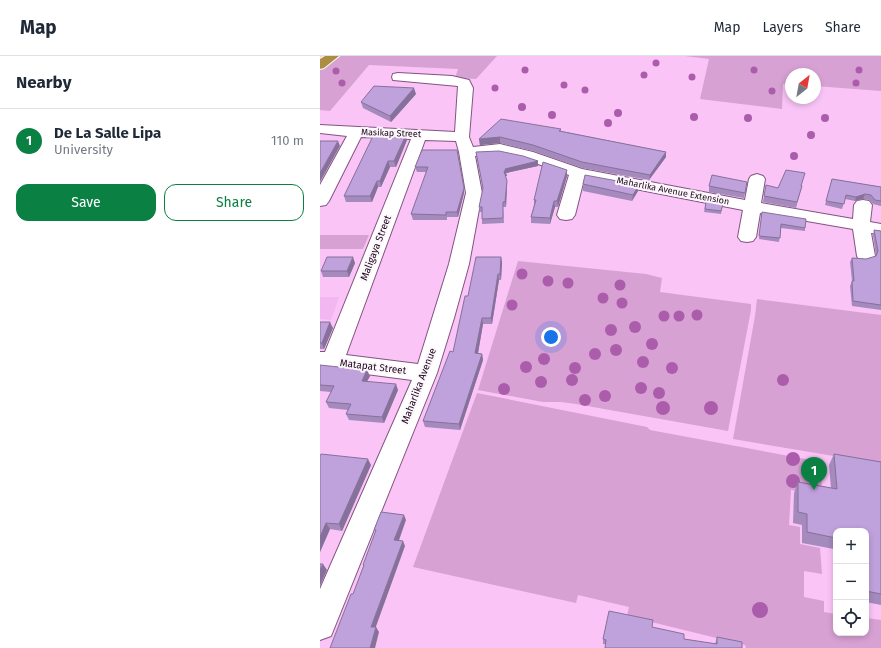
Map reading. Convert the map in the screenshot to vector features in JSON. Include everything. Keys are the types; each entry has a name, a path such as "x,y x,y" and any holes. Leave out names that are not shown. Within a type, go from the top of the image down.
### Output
{"highway":[{"path":"320,65 333,56"}],"street":[{"name":"Maharlika Avenue","path":"320,625 426,373 451,295 474,193 465,144 466,88 464,83 452,80 398,77"},
{"name":"Masikap Street","path":"320,129 420,134 465,144"},
{"path":"320,201 356,132"},
{"name":"Maligaya Street","path":"326,361 420,134"},
{"name":"Maharlika Avenue Extension","path":"465,144 528,155 578,173 751,206 881,228"},
{"path":"566,215 578,173"},
{"path":"747,237 751,206 757,179"},
{"path":"863,205 861,225 866,256"},
{"name":"Matapat Street","path":"326,361 426,373"}],"shaded area":[{"path":"337,56 497,56 476,79 455,78 458,69 369,65 330,111 320,110 320,69"},
{"path":"685,56 881,56 881,91 821,86 821,68 785,68 782,109 700,99 709,59"},
{"path":"320,235 369,235 363,249 320,249"},
{"path":"518,261 646,274 662,278 660,292 751,304 728,431 576,404 543,402 478,390"},
{"path":"320,297 339,297 331,320 320,319"},
{"path":"757,299 881,315 881,464 733,439"},
{"path":"477,393 647,427 650,430 821,462 822,495 791,490 789,525 800,527 800,544 820,548 822,574 804,571 804,597 824,601 824,612 833,614 833,636 869,636 869,618 881,620 881,648 746,648 745,645 627,616 629,607 578,595 576,603 413,567"}],"building":[{"path":"374,86 414,88 390,116 361,102"},
{"path":"501,119 561,129 559,131 666,152 650,175 582,162 533,145 500,137 479,139"},
{"path":"374,134 406,135 394,161 388,161 380,181 377,181 370,196 344,196"},
{"path":"320,141 338,141 320,173"},
{"path":"422,150 457,150 464,188 457,212 446,212 446,215 411,214 428,167 415,167"},
{"path":"499,151 538,161 505,169 506,171 504,171 507,181 505,202 503,202 503,218 482,219 482,207 479,207 483,188 476,152"},
{"path":"543,162 567,170 557,201 554,201 550,218 531,217 536,200 534,200"},
{"path":"786,170 805,173 797,202 764,196 766,185 778,188"},
{"path":"585,175 639,185 633,195 583,184"},
{"path":"712,175 747,182 745,193 709,186"},
{"path":"832,179 881,187 881,201 875,200 871,195 865,194 856,197 846,195 844,204 826,201"},
{"path":"706,201 723,204 721,211 705,209"},
{"path":"762,212 806,219 805,228 781,224 780,238 759,236"},
{"path":"874,230 881,231 881,305 853,301 852,281 854,281 852,258 866,259 876,256 878,251"},
{"path":"327,257 353,257 347,271 321,271"},
{"path":"476,257 501,257 500,274 498,274 491,318 482,318 475,353 482,354 459,424 423,421 450,351 453,352 465,296 468,296"},
{"path":"320,322 330,322 322,343 320,343"},
{"path":"320,365 367,370 362,381 396,384 382,417 346,414 351,404 326,402 334,386 320,385"},
{"path":"321,454 368,459 339,524 326,523 320,537 320,456"},
{"path":"834,454 881,462 881,594 869,592 869,528 833,528 833,537 807,532 807,514 798,512 798,482 837,489"},
{"path":"381,512 404,515 394,540 403,541 371,627 376,627 370,648 330,648 364,565"},
{"path":"609,611 653,620 652,627 684,634 684,639 717,644 717,637 742,642 742,648 605,648 606,640 603,639"}],"place":[{"name":"De La Salle Lipa","path":"814,490"}]}
